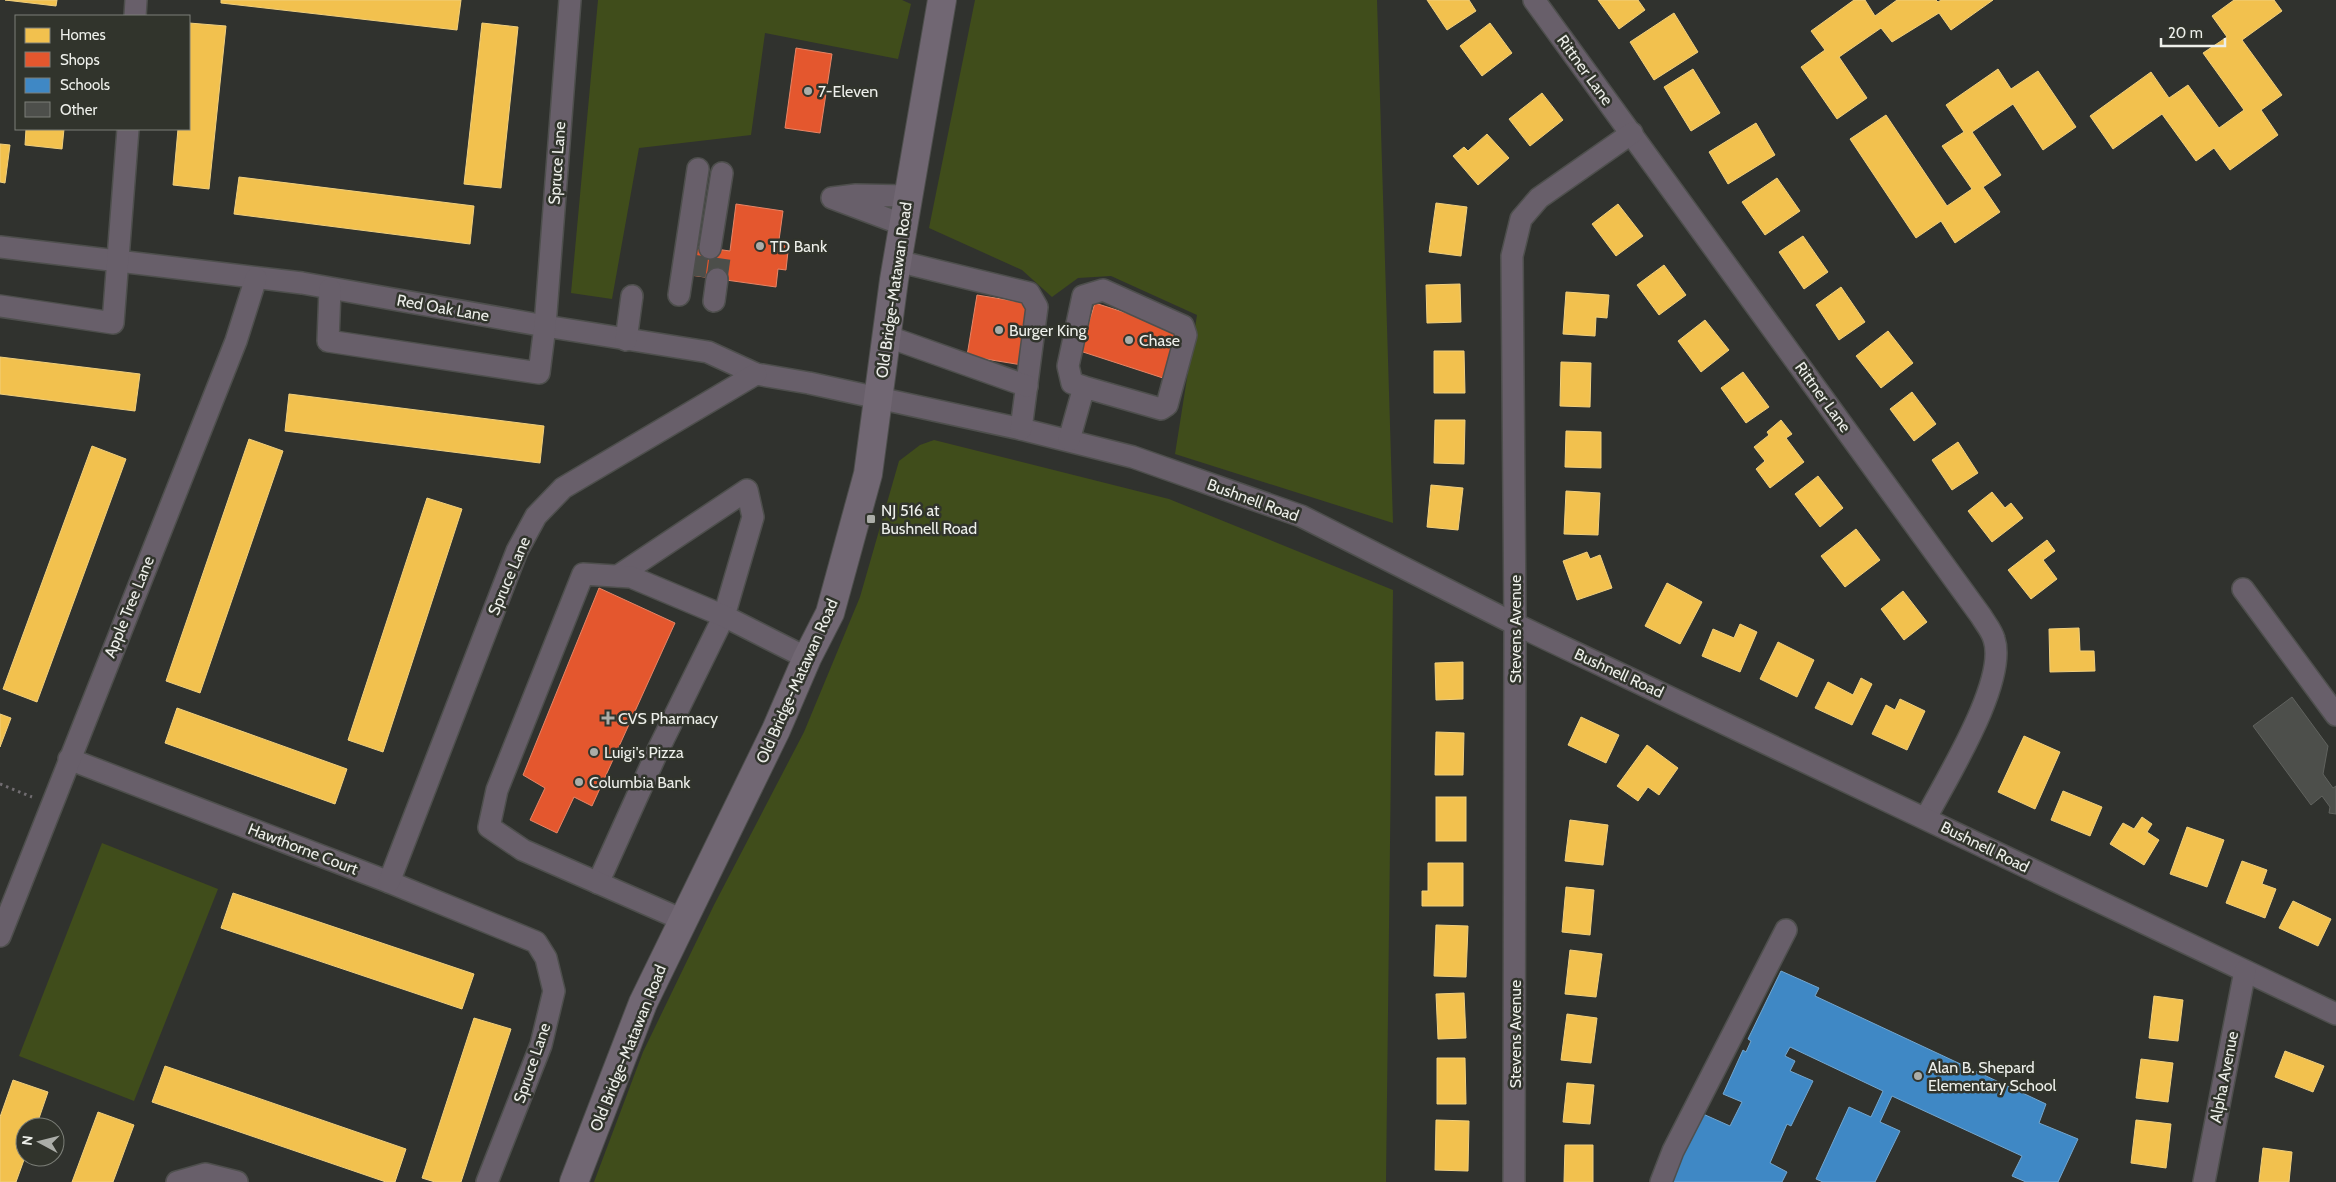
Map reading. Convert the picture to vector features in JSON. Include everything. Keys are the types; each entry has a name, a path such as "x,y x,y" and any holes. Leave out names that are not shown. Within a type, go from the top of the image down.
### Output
{"main road":[{"name":"Old Bridge-Matawan Road","path":"574,1182 643,1003 776,730 807,658 830,613 868,474 897,261 942,0"}],"street":[{"path":"135,15 136,0"},
{"name":"Spruce Lane","path":"330,288 328,341 539,374 545,326 570,0"},
{"name":"Rittner Lane","path":"1534,0 1981,616 1995,640 1996,671 1984,705 1926,818"},
{"path":"0,306 113,323 128,130"},
{"name":"Stevens Avenue","path":"1514,1182 1515,624 1512,256 1521,219 1539,198 1632,133"},
{"path":"706,277 697,298 716,172 710,249"},
{"path":"904,225 832,198 856,195 908,196"},
{"name":"Red Oak Lane","path":"0,247 330,288 626,340 708,352 756,374 879,398"},
{"path":"897,261 1029,293 1038,307 1022,429"},
{"name":"Apple Tree Lane","path":"0,936 236,341 256,278"},
{"path":"1103,290 1183,326 1186,335 1166,405 1161,409 1084,387 1072,383 1068,366 1083,296 1103,290"},
{"path":"626,340 632,296"},
{"path":"886,336 1027,386"},
{"name":"Spruce Lane","path":"389,882 517,552 536,516 563,488 756,374"},
{"path":"1069,440 1084,387"},
{"name":"Bushnell Road","path":"879,398 1022,429 1133,456 1301,516 1515,624 2336,1014"},
{"path":"598,882 659,748 724,616 753,517 747,490 618,576"},
{"path":"684,920 523,850 489,828 497,790 584,574 631,577 724,616 807,658"},
{"path":"2243,589 2336,715"},
{"name":"Hawthorne Court","path":"69,759 389,882 536,942"},
{"path":"1661,1182 1672,1151 1786,930"},
{"name":"Spruce Lane","path":"487,1182 541,1045 554,992 546,958 536,942"},
{"name":"Alpha Avenue","path":"2204,1182 2245,971"},
{"path":"177,1182 205,1174 237,1182"}],"path":[{"path":"0,784 51,805"}],"green space":[{"path":"598,0 902,0 911,4 898,59 765,33 751,135 639,148 612,299 571,293"},
{"path":"975,0 1377,0 1393,523 1175,454 1197,315 1111,276 1078,278 1052,297 1022,270 929,228"},
{"path":"934,440 1169,499 1393,590 1386,1182 594,1182 643,1052 714,905 804,732 860,597 899,461 920,445"},
{"path":"102,843 218,889 134,1101 19,1056"}],"building: Homes":[{"path":"5,0 57,0 56,6"},
{"path":"221,0 461,0 457,30 221,3"},
{"path":"1427,0 1469,0 1476,11 1447,30"},
{"path":"1598,0 1638,0 1645,10 1619,29"},
{"path":"1854,0 1865,0 1875,16 1897,0 1936,0 1938,2 1941,0 1993,0 1951,30 1939,13 1892,42 1881,28 1839,57 1867,98 1837,119 1801,67 1825,50 1811,31"},
{"path":"2234,0 2274,0 2282,11 2242,40 2282,95 2261,110 2278,135 2230,170 2214,148 2196,161 2162,114 2113,149 2090,116 2151,72 2169,98 2188,85 2219,128 2244,110 2203,53 2227,37 2212,16"},
{"path":"1674,13 1698,52 1654,80 1630,42"},
{"path":"190,23 226,26 209,189 173,185 178,130 190,130"},
{"path":"482,23 518,27 501,188 464,184"},
{"path":"1490,23 1512,53 1482,76 1460,46"},
{"path":"1693,69 1720,113 1691,131 1664,87"},
{"path":"1998,69 2011,89 2038,71 2076,127 2043,150 2013,104 1972,132 2001,175 1983,187 2000,212 1955,243 1941,221 1916,238 1850,139 1886,115 1947,206 1972,189 1942,146 1964,132 1946,105"},
{"path":"1542,93 1563,120 1530,146 1509,119"},
{"path":"1756,123 1775,155 1728,184 1709,152"},
{"path":"26,130 64,130 62,149 25,145"},
{"path":"1487,134 1509,158 1478,185 1453,156 1464,147 1468,151"},
{"path":"0,144 10,145 5,183 0,182"},
{"path":"239,177 474,206 470,244 234,214"},
{"path":"1777,178 1800,211 1765,235 1742,202"},
{"path":"1436,203 1467,207 1461,256 1429,252"},
{"path":"1618,204 1643,236 1616,256 1592,224"},
{"path":"1803,236 1828,272 1804,289 1779,252"},
{"path":"1664,265 1686,295 1659,315 1637,285"},
{"path":"1460,284 1461,322 1427,323 1426,285"},
{"path":"1841,287 1865,322 1839,340 1816,305"},
{"path":"1566,292 1609,295 1607,318 1596,317 1595,336 1563,334"},
{"path":"1705,320 1729,350 1701,372 1678,341"},
{"path":"1888,331 1913,363 1881,388 1856,356"},
{"path":"1434,351 1464,351 1465,393 1434,393"},
{"path":"0,357 140,374 135,411 0,394"},
{"path":"1561,362 1591,363 1590,407 1560,406"},
{"path":"1743,372 1769,407 1746,423 1721,388"},
{"path":"1912,392 1936,424 1914,441 1890,409"},
{"path":"289,394 544,426 540,463 285,431"},
{"path":"1435,420 1465,420 1464,464 1434,463"},
{"path":"1781,420 1792,434 1786,438 1804,462 1770,488 1756,469 1765,461 1754,447 1769,435 1767,432"},
{"path":"1566,431 1601,432 1601,468 1565,467"},
{"path":"249,439 283,451 200,693 166,681"},
{"path":"1958,442 1978,473 1952,490 1932,460"},
{"path":"92,446 126,459 37,702 3,689"},
{"path":"1818,476 1843,508 1820,527 1795,494"},
{"path":"1431,485 1463,488 1458,530 1427,527"},
{"path":"1566,491 1600,493 1598,535 1564,534"},
{"path":"1992,492 2005,508 2011,503 2023,518 1992,542 1968,511"},
{"path":"427,498 462,509 383,752 348,740"},
{"path":"1856,529 1880,560 1845,587 1821,556"},
{"path":"2047,540 2055,551 2043,560 2057,579 2031,599 2008,570"},
{"path":"1587,552 1590,559 1600,555 1612,588 1577,600 1563,561"},
{"path":"1667,583 1702,602 1680,644 1645,626"},
{"path":"1903,591 1927,622 1904,640 1881,609"},
{"path":"1740,624 1757,632 1740,672 1702,656 1713,629 1734,638"},
{"path":"2079,628 2080,651 2094,651 2095,671 2050,672 2049,629"},
{"path":"1778,642 1814,660 1797,697 1760,679"},
{"path":"1463,662 1463,699 1436,700 1435,663"},
{"path":"1861,678 1872,684 1852,725 1815,708 1828,682 1853,695"},
{"path":"1900,699 1925,711 1907,750 1872,734 1886,705 1895,710"},
{"path":"177,708 347,769 335,804 165,743"},
{"path":"0,714 11,718 0,747"},
{"path":"1581,717 1619,735 1606,763 1568,745"},
{"path":"1436,732 1464,733 1463,775 1435,775"},
{"path":"2024,736 2060,752 2035,809 1998,792"},
{"path":"1647,745 1678,768 1659,795 1648,787 1638,801 1617,786"},
{"path":"2063,791 2102,807 2090,836 2051,820"},
{"path":"1436,797 1466,797 1466,841 1436,841"},
{"path":"2142,817 2152,824 2147,832 2159,840 2144,865 2110,844 2123,823 2134,829"},
{"path":"1570,820 1608,825 1603,865 1565,861"},
{"path":"2187,827 2224,840 2207,887 2170,874"},
{"path":"2242,861 2267,870 2262,884 2276,889 2265,918 2226,903"},
{"path":"1428,863 1463,863 1463,906 1422,906 1422,891 1428,891"},
{"path":"1566,887 1594,890 1590,935 1562,932"},
{"path":"233,893 474,974 462,1009 221,928"},
{"path":"2293,901 2331,919 2318,946 2279,928"},
{"path":"1436,925 1468,926 1466,977 1434,976"},
{"path":"1570,950 1602,954 1596,997 1565,994"},
{"path":"1464,993 1466,1038 1438,1039 1436,994"},
{"path":"2154,996 2183,1000 2178,1041 2149,1038"},
{"path":"1567,1014 1597,1018 1591,1063 1561,1060"},
{"path":"474,1018 511,1029 461,1182 435,1182 422,1178"},
{"path":"2285,1051 2324,1066 2313,1092 2275,1077"},
{"path":"1437,1058 1465,1058 1466,1104 1437,1104"},
{"path":"2141,1059 2173,1063 2168,1102 2136,1098"},
{"path":"165,1066 406,1149 395,1182 386,1182 152,1102"},
{"path":"13,1080 48,1092 39,1117 15,1117 15,1167 21,1167 16,1182 0,1182 0,1117"},
{"path":"1567,1083 1594,1085 1590,1124 1563,1122"},
{"path":"98,1112 134,1125 113,1182 72,1182"},
{"path":"1436,1120 1469,1121 1468,1171 1435,1170"},
{"path":"2136,1120 2171,1124 2166,1168 2131,1163"},
{"path":"1565,1145 1593,1145 1593,1182 1564,1182"},
{"path":"2263,1148 2292,1152 2289,1182 2259,1182"}],"building: Shops":[{"name":"7-Eleven","path":"796,48 832,54 820,133 785,128"},
{"name":"TD Bank","path":"736,204 783,211 779,240 789,242 786,270 778,269 776,287 683,274 687,245 730,251"},
{"name":"Burger King","path":"977,295 1032,304 1022,365 967,356"},
{"name":"Chase","path":"1095,303 1179,330 1163,378 1080,351"},
{"path":"599,588 675,623 592,806 574,797 557,833 530,820 545,788 523,775"}],"building: Schools":[{"name":"Alan B. Shepard Elementary School","path":"1781,971 1819,988 1815,996 2046,1104 2039,1123 2078,1139 2058,1182 2026,1182 2012,1176 2022,1156 1892,1096 1880,1122 1900,1131 1875,1182 1823,1182 1816,1179 1849,1107 1871,1117 1883,1091 1790,1047 1785,1056 1795,1061 1790,1071 1813,1081 1791,1126 1787,1124 1770,1163 1787,1172 1782,1182 1669,1182 1703,1114 1730,1126 1742,1102 1723,1094 1743,1050 1746,1052 1751,1041 1748,1039"}],"building: Other":[{"path":"2292,697 2328,746 2323,774 2333,788 2336,786 2336,814 2329,813 2330,807 2322,796 2311,805 2253,726"}],"tunnel":[{"path":"695,276 699,247"},
{"path":"717,279 721,250"}],"place":[{"name":"7-Eleven","path":"808,91"},
{"name":"TD Bank","path":"760,246"},
{"name":"Burger King","path":"999,330"},
{"name":"Chase","path":"1129,340"},
{"name":"NJ 516 at Bushnell Road","path":"871,519"},
{"name":"CVS Pharmacy","path":"608,718"},
{"name":"Luigi's Pizza","path":"594,752"},
{"name":"Columbia Bank","path":"579,782"},
{"name":"Alan B. Shepard Elementary School","path":"1918,1076"}]}
